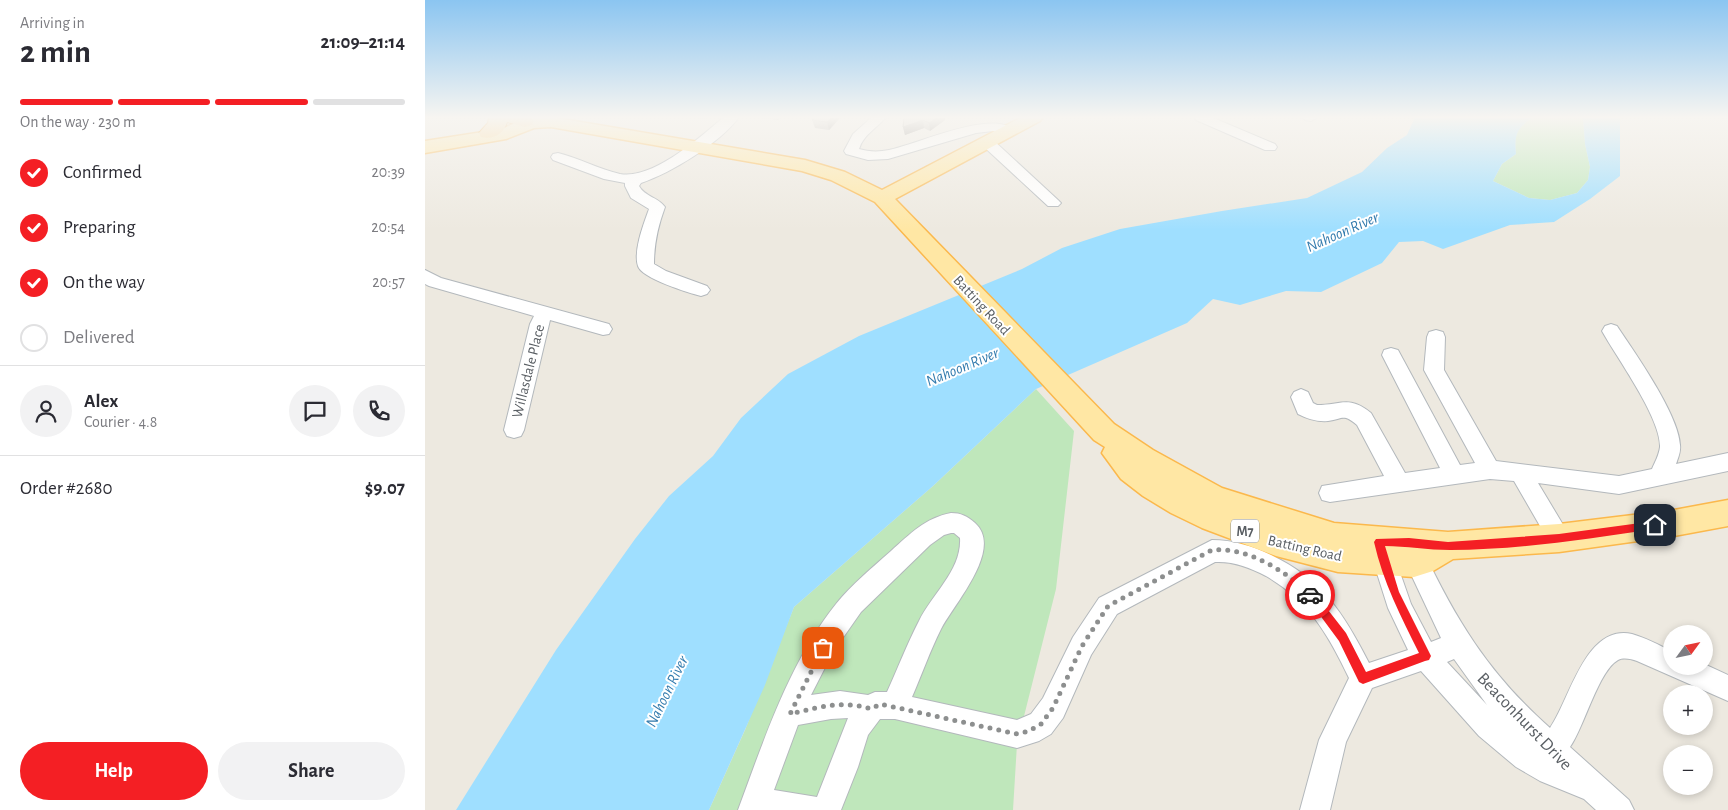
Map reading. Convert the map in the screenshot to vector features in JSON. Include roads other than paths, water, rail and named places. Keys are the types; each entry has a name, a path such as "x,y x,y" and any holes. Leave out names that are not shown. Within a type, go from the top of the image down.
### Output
{"main road":[{"name":"Batting Road","path":"737,155 805,166 861,186 888,205 1104,432 1120,460 1134,473 1184,505 1277,543 1328,556 1381,552 1413,552 1448,546 1559,538 1674,523 1728,513"},
{"path":"861,186 957,155"},
{"path":"888,205 968,155"}],"street":[{"path":"558,157 618,178 634,180 657,171 684,155"},
{"path":"991,155 1053,203"},
{"path":"634,180 632,186 636,195 657,207 646,248 646,266 660,275 701,290"},
{"name":"Willasdale Place","path":"425,276 435,282 603,330"},
{"name":"Willasdale Place","path":"514,430 539,324 544,313"},
{"path":"1611,331 1657,410 1670,437 1669,455 1659,476"},
{"path":"1436,337 1434,370 1490,470"},
{"path":"1391,355 1454,474"},
{"path":"1301,397 1305,408 1315,413 1329,413 1339,409 1349,410 1357,413 1364,419 1399,483"},
{"path":"1329,493 1490,470 1619,485 1728,462"},
{"path":"1520,472 1559,538"},
{"path":"813,810 755,806 790,714 823,648 839,621 870,585 928,533 945,524 959,523 971,534 972,547 966,566 933,617 883,707 857,728 844,767 826,810"},
{"path":"790,714 833,705 854,704 883,707 1017,734 1029,731 1041,724 1053,708 1082,646 1108,606 1212,550 1223,550 1260,560 1298,583 1314,599 1335,626 1363,678"},
{"name":"Beaconhurst Drive","path":"1381,552 1400,608 1425,656 1444,679 1489,726 1527,757 1550,771 1593,790"},
{"name":"Beaconhurst Drive","path":"1413,552 1427,588 1459,645 1494,692 1515,715 1593,790 1619,810"},
{"path":"1315,810 1333,740 1363,678 1459,645"},
{"path":"1552,749 1568,726 1596,664 1602,655 1614,646 1629,646 1663,661"},
{"path":"1698,675 1728,688"}],"water":[{"name":"Nahoon River","path":"1380,155 1515,155 1502,164 1493,181 1529,198 1550,200 1577,193 1588,180 1590,167 1587,155 1620,155 1620,176 1590,199 1554,222 1510,225 1443,249 1423,241 1399,242 1382,263 1321,292 1286,291 1240,305 1213,299 1187,323 1036,389 933,486 794,607 765,685 709,810 456,810 556,650 635,539 669,496 713,456 741,418 788,374 859,336 1022,269 1062,248 1120,229 1307,198 1362,172"}]}
